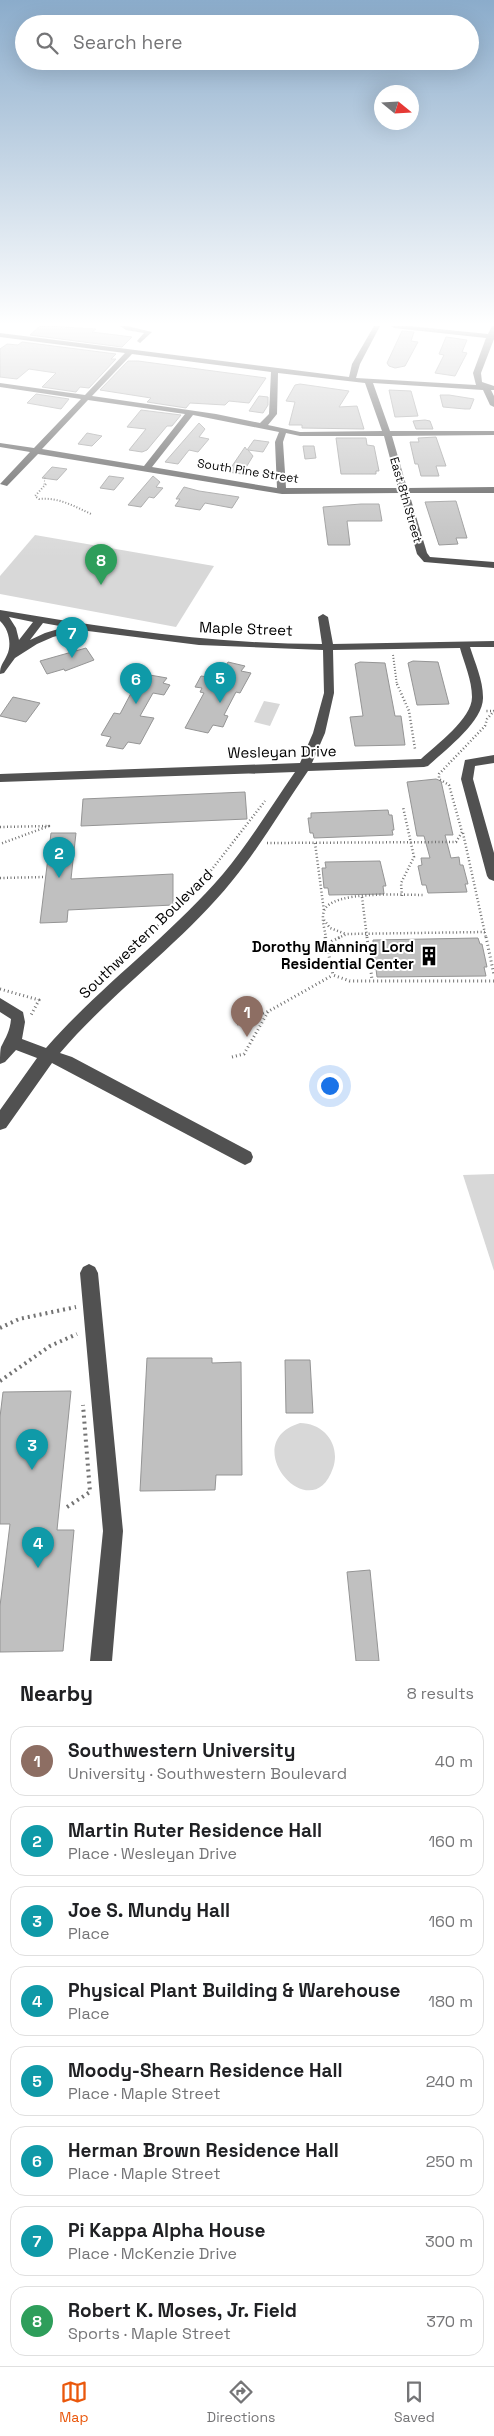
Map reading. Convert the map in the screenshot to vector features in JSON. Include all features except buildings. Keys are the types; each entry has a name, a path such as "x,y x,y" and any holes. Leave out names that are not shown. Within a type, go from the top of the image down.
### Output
{"street":[{"path":"4,484 81,404"},
{"path":"127,404 191,412 263,425 283,432 325,435 494,433"},
{"path":"263,425 273,414 273,404"},
{"name":"East 8th Street","path":"376,404 387,434 422,554 427,560 494,566"},
{"path":"147,468 191,412"},
{"path":"282,491 279,442 283,432"},
{"name":"South Pine Street","path":"0,445 282,491 494,490"},
{"path":"0,614 8,620 14,636 12,656"},
{"name":"Maple Street","path":"0,614 200,643 328,646 494,644"},
{"name":"Southwestern Boulevard","path":"0,1123 50,1054 115,987 184,924 228,877 254,843 304,768 319,733 329,693 328,646 323,617"},
{"path":"0,670 40,620"},
{"path":"12,656 33,642 48,635 69,630 92,628"},
{"path":"464,644 478,699 474,711"},
{"name":"Wesleyan Drive","path":"0,778 424,763 466,722 474,711"},
{"path":"494,759 469,763 467,779 494,876"},
{"path":"0,1004 18,1016 19,1029 13,1042 0,1057"},
{"path":"13,1042 50,1054 244,1157"},
{"path":"89,1273 113,1531 101,1661"}],"path":[{"path":"45,476 46,483 35,496 39,499 50,498 72,504 91,514"},
{"path":"392,646 396,682 409,711 415,749"},
{"path":"474,711 494,711 475,738 439,774 439,779 449,785 462,832 494,975"},
{"path":"103,979 199,886 270,794"},
{"path":"402,896 401,883 414,857 403,806"},
{"path":"0,827 49,826 0,844"},
{"path":"254,843 410,840 456,842 462,832"},
{"path":"315,843 324,911 328,965 333,975 350,981 494,981"},
{"path":"0,878 45,878"},
{"path":"324,911 334,900 362,897 423,896"},
{"path":"362,897 372,980"},
{"path":"324,919 330,928 347,934 485,932"},
{"path":"327,949 332,941 347,934"},
{"path":"236,1024 269,1011 333,975"},
{"path":"232,1057 244,1054 269,1011"},
{"path":"0,1328 19,1319 76,1306 77,1315"},
{"path":"77,1324 78,1343"},
{"path":"0,1381 50,1346 78,1334"},
{"path":"67,1507 90,1492 83,1403"}],"shaded area":[{"path":"35,535 214,566 176,627 0,594 0,576"},
{"path":"264,701 280,704 270,726 254,722"},
{"path":"494,1174 494,1271 463,1175"},
{"path":"300,1423 309,1424 323,1431 335,1451 333,1468 323,1485 310,1490 296,1487 284,1477 276,1463 275,1447 282,1433"}],"place":[{"name":"Robert K. Moses, Jr. Field","path":"101,585"},
{"name":"Pi Kappa Alpha House","path":"72,658"},
{"name":"Moody-Shearn Residence Hall","path":"220,703"},
{"name":"Herman Brown Residence Hall","path":"136,704"},
{"name":"Martin Ruter Residence Hall","path":"59,878"},
{"name":"Dorothy Manning Lord Residential Center","path":"429,956"},
{"name":"Southwestern University","path":"247,1037"},
{"name":"Joe S. Mundy Hall","path":"32,1470"},
{"name":"Physical Plant Building & Warehouse","path":"38,1568"}]}
